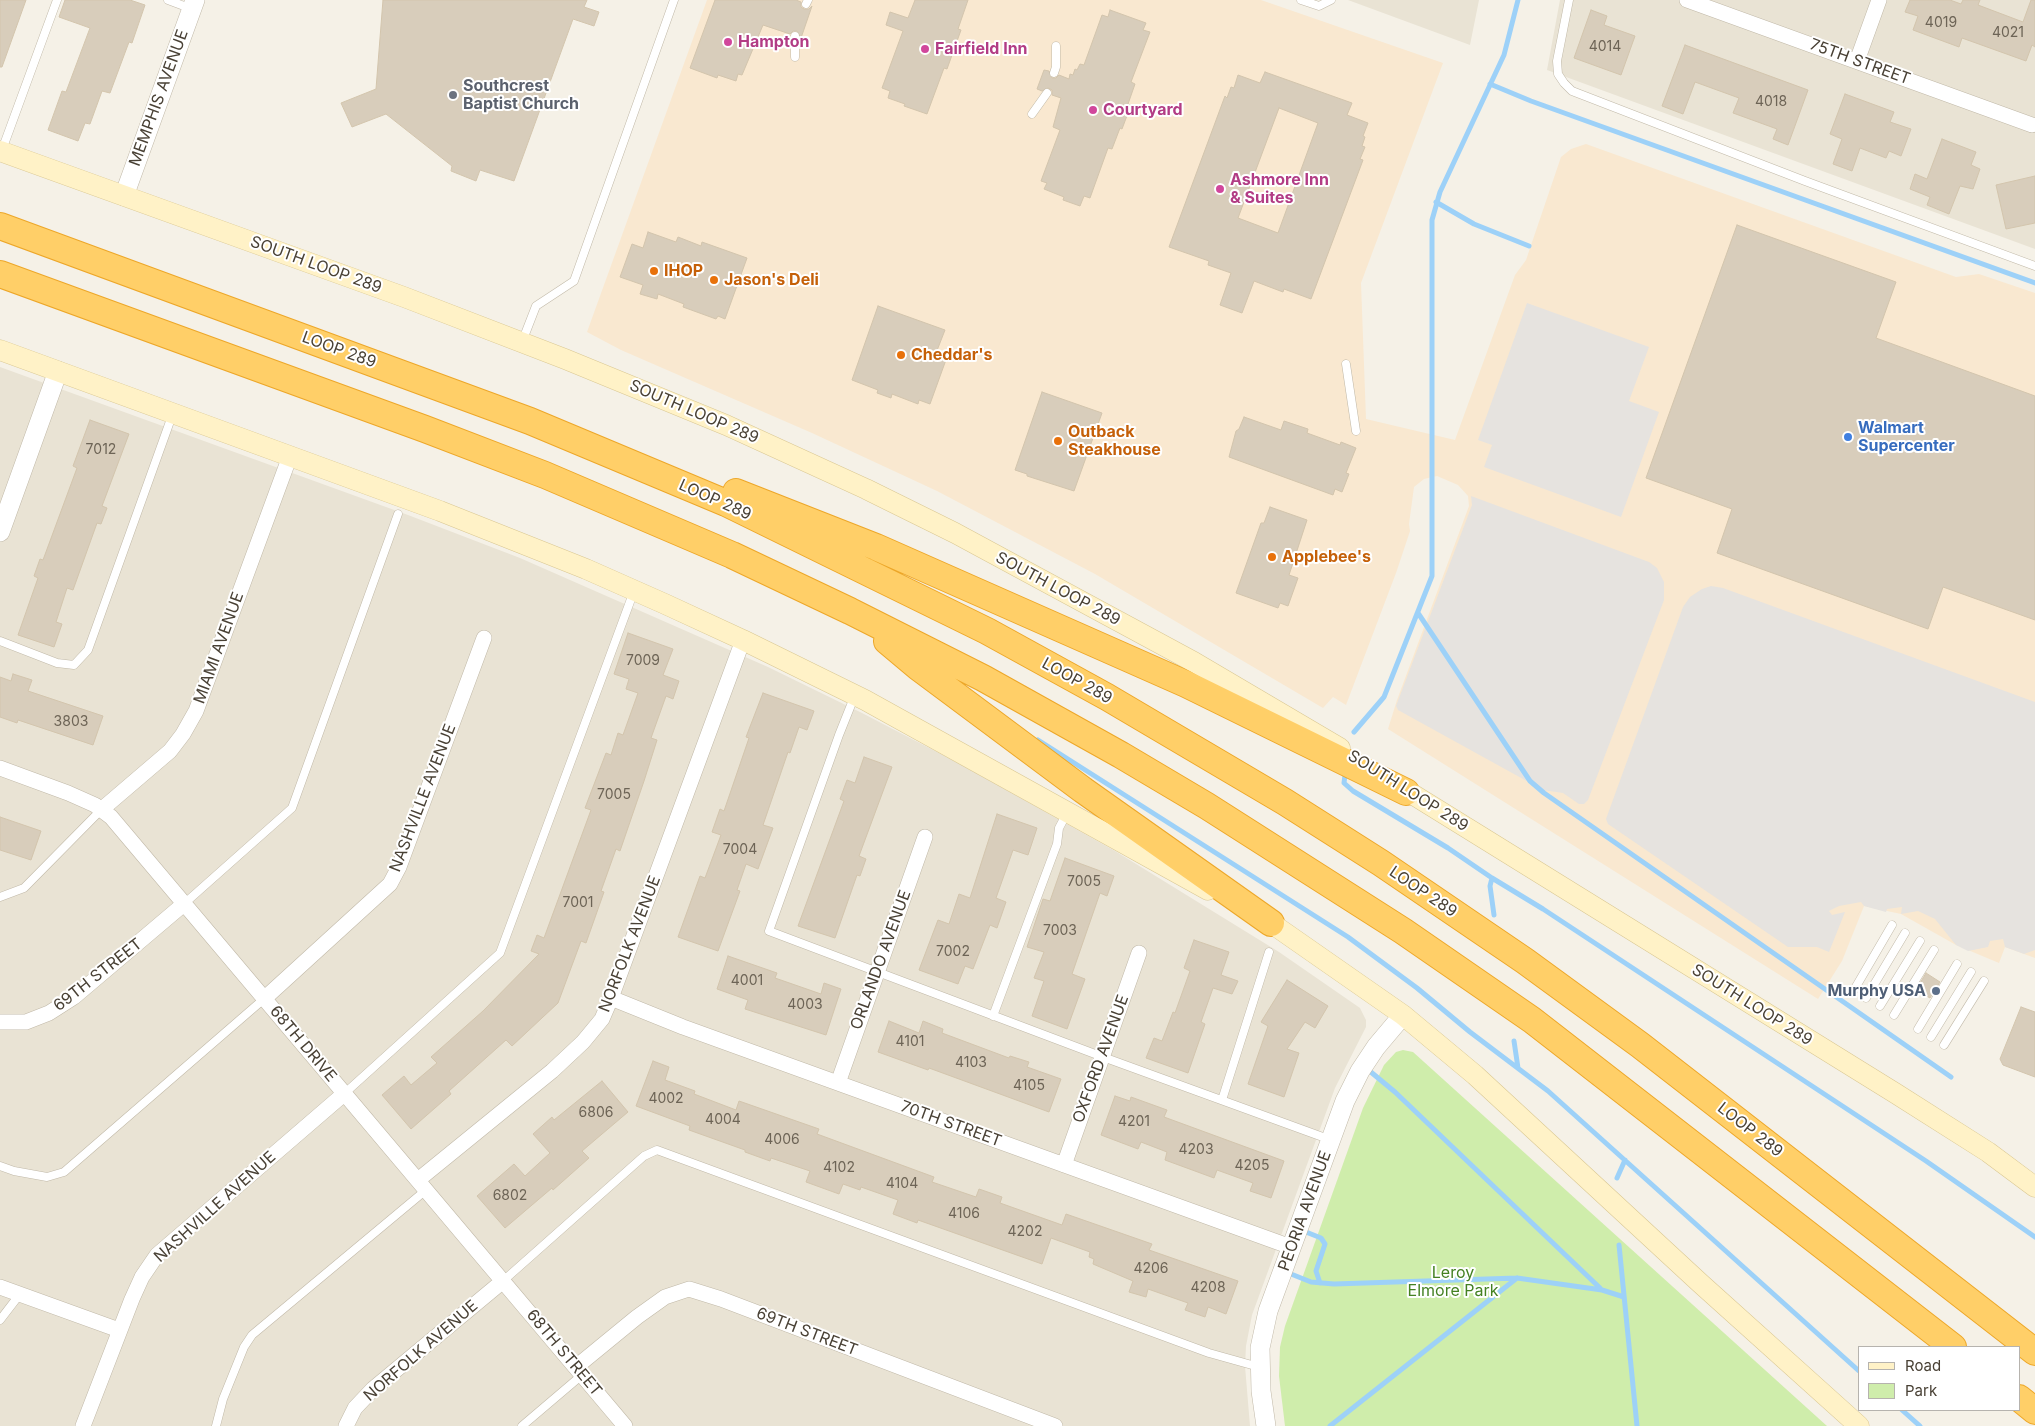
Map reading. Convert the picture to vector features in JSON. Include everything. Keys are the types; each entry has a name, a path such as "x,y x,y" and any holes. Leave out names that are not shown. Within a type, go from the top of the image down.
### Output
{"highway":[{"name":"LOOP 289","path":"0,226 493,407 643,468 726,503 987,631 1189,744 1382,863 1517,956 1632,1039 2035,1352"},
{"path":"0,274 535,471 723,551 850,611 983,678 1130,760 1290,858 1403,931 1532,1020 1952,1346"},
{"path":"643,468 730,489 876,547 1186,684 1406,792"},
{"path":"850,611 918,667 1001,729 1271,923"},
{"path":"2020,1399 2035,1411"}],"main road":[{"name":"SOUTH LOOP 289","path":"1,152 404,297 522,342 726,425 866,489 955,533 1194,662 1333,743 1406,792 1988,1152 2035,1187"},
{"path":"0,350 440,511 586,570 743,640 855,695 1162,866 1271,923 1404,1015 1475,1075 1700,1283 1859,1426"}],"street":[{"name":"75TH STREET","path":"1688,0 2032,125"},
{"path":"1857,61 1879,0"},
{"name":"MEMPHIS AVENUE","path":"124,196 193,4"},
{"path":"0,532 58,371"},
{"name":"MIAMI AVENUE","path":"101,810 170,751 183,734 196,711 290,456"},
{"name":"NASHVILLE AVENUE","path":"265,998 390,884 399,867 484,638"},
{"name":"NORFOLK AVENUE","path":"422,1185 552,1071 583,1042 602,1019 743,640"},
{"path":"0,768 68,793 101,810"},
{"name":"68TH DRIVE","path":"101,810 111,817 185,903 503,1281"},
{"name":"ORLANDO AVENUE","path":"838,1084 876,971 925,837"},
{"name":"69TH STREET","path":"0,1022 26,1022 49,1013 74,997 185,903"},
{"name":"OXFORD AVENUE","path":"1064,1165 1139,953"},
{"name":"70TH STREET","path":"611,998 683,1027 838,1084 1291,1247"},
{"name":"PEORIA AVENUE","path":"1266,1426 1260,1348 1268,1311 1345,1101 1360,1071 1386,1034 1404,1015"},
{"name":"NASHVILLE AVENUE","path":"83,1426 119,1330 142,1277 157,1255 345,1093"},
{"name":"NORFOLK AVENUE","path":"346,1426 355,1408 373,1389 503,1281"},
{"name":"68TH STREET","path":"503,1281 625,1426"},
{"path":"0,1287 119,1330"},
{"name":"69TH STREET","path":"579,1371 637,1317 665,1298 689,1289 722,1299 1055,1426"}],"lane":[{"path":"1,152 57,0"},
{"path":"168,0 193,4"},
{"path":"522,342 536,306 574,281 674,0"},
{"path":"1301,0 1318,6 1332,0"},
{"path":"1569,0 1557,61 1558,74 1572,91 1805,181 2035,266"},
{"path":"795,36 795,57"},
{"path":"1054,73 1056,67 1056,46"},
{"path":"1032,114 1047,93"},
{"path":"1346,364 1356,431"},
{"path":"0,641 57,663 74,665 88,650 173,413"},
{"path":"185,903 292,808 398,514"},
{"path":"345,1093 500,953 634,591"},
{"path":"855,695 769,931 1331,1140"},
{"path":"0,897 24,888 101,810"},
{"path":"994,1016 1058,844 1059,828 1067,813"},
{"path":"1854,990 1892,925"},
{"path":"1866,998 1905,933"},
{"path":"1880,1006 1920,941"},
{"path":"1894,1015 1934,950"},
{"path":"1222,1100 1270,952"},
{"path":"1918,1029 1957,964"},
{"path":"1931,1037 1970,972"},
{"path":"1944,1045 1984,981"},
{"path":"0,1166 14,1171 47,1177 64,1172 265,998"},
{"path":"503,1281 644,1156 657,1150 1200,1349 1261,1368"},
{"path":"216,1426 244,1347 252,1335 422,1185"},
{"path":"0,1320 20,1294"},
{"path":"522,1426 579,1371"}],"shaded area":[{"path":"707,0 1261,0 1443,63 1361,283 1366,419 1455,440 1515,275 1526,260 1561,157 1571,149 1586,144 1956,277 1979,274 2035,293 2035,958 2005,947 1999,963 1956,945 1901,914 1864,906 1842,961 1818,999 1388,729 1469,506 1468,496 1458,485 1437,476 1424,479 1414,487 1409,524 1410,531 1346,705 1333,697 1323,708 1095,574 937,491 812,433 621,350 587,332"},
{"path":"1348,0 1479,0 1470,45"},
{"path":"1560,0 2035,0 2035,249 1547,70"},
{"path":"1527,303 1649,347 1629,401 1659,412 1621,517 1484,467 1492,445 1478,440"},
{"path":"0,367 408,515 520,558 768,667 960,764 1115,851 1279,952 1360,1008 1366,1020 1366,1027 1335,1088 1252,1315 1246,1346 1245,1366 1250,1426 0,1426"},
{"path":"1471,496 1649,562 1657,568 1664,582 1664,600 1588,800 1584,804 1579,804 1563,793 1543,790 1398,710 1396,706 1472,505"},
{"path":"1711,586 1723,588 2035,702 2035,950 2024,954 2005,947 2003,939 1990,941 1988,947 1968,951 1956,945 1935,919 1918,911 1901,914 1902,907 1887,909 1886,912 1864,906 1861,902 1839,906 1829,911 1832,915 1845,912 1829,952 1817,947 1788,947 1608,824 1606,819 1683,607 1690,597 1702,589"}],"green space":[{"name":"Leroy Elmore Park","path":"1403,1050 1413,1052 1827,1426 1285,1426 1279,1376 1280,1347 1285,1326 1363,1108 1384,1065 1396,1052"}],"building":[{"path":"0,0 26,0 2,67 0,67"},
{"path":"65,0 130,0 145,5 132,43 129,42 110,93 102,91 90,124 85,123 78,141 48,130 62,91 66,92 90,28 59,17"},
{"name":"Southcrest Baptist Church","path":"383,0 587,0 584,7 599,12 594,26 573,19 514,181 480,170 476,181 451,171 452,166 386,114 352,127 341,103 376,89"},
{"name":"Hampton","path":"715,0 796,0 801,2 801,7 804,9 809,9 812,6 801,38 797,31 793,31 790,34 763,25 742,75 738,74 736,81 718,75 717,78 690,68"},
{"name":"Fairfield Inn","path":"915,0 968,0 958,29 961,30 947,69 944,68 927,114 888,98 890,91 882,88 903,31 886,25 890,12 908,18"},
{"path":"1910,0 1950,0 1961,4 1963,0 1980,0 1978,5 2023,22 2031,0 2035,0 2035,47 2032,45 2026,61 1962,38 1959,47 1913,30 1918,16 1905,12"},
{"name":"Courtyard","path":"1110,10 1146,23 1143,30 1150,32 1131,82 1135,84 1128,104 1131,105 1122,129 1120,128 1112,149 1108,148 1090,198 1084,196 1080,206 1063,200 1064,197 1044,189 1047,183 1041,181 1060,130 1053,127 1061,98 1052,95 1052,90 1048,88 1042,91 1037,89 1044,70 1049,71 1052,78 1056,78 1059,75 1069,79 1070,74 1073,75 1075,69 1077,70 1080,64 1084,65 1102,15 1108,17"},
{"path":"1591,10 1607,16 1604,25 1635,36 1621,75 1574,58"},
{"path":"1685,45 1808,90 1788,145 1773,139 1777,129 1733,113 1739,98 1695,82 1683,114 1662,106"},
{"name":"Ashmore Inn & Suites","path":"1265,72 1352,103 1347,115 1368,123 1363,136 1365,137 1362,146 1365,147 1360,159 1363,160 1311,299 1284,289 1283,292 1254,281 1242,313 1220,305 1231,273 1208,265 1209,261 1169,247 1225,96 1227,98 1231,87 1234,88 1238,75 1260,83","holes":["1279,108 1318,123 1278,233 1238,218"]},
{"path":"1845,94 1894,112 1890,122 1911,129 1901,156 1889,151 1886,158 1860,148 1852,171 1833,164 1842,139 1830,134"},
{"path":"1942,139 1976,152 1971,165 1980,169 1973,189 1960,186 1949,214 1927,205 1930,197 1910,189 1915,174 1927,179"},
{"path":"2035,176 2035,223 2006,229 1996,185"},
{"name":"Walmart Supercenter","path":"1737,225 1896,282 1876,338 2035,396 2035,620 1943,587 1928,629 1717,553 1732,509 1646,478"},
{"path":"648,232 676,242 678,237 701,246 702,242 747,258 725,319 718,316 716,319 683,307 684,304 658,294 657,299 640,294 643,285 620,277 632,244 643,248"},
{"name":"Cheddar's","path":"878,306 945,330 936,353 947,357 930,404 919,400 918,404 892,394 891,398 877,393 878,390 852,380"},
{"name":"Outback Steakhouse","path":"1042,392 1102,413 1074,491 1027,476 1027,474 1015,470"},
{"path":"1244,417 1281,430 1284,421 1308,429 1307,433 1340,445 1341,442 1356,448 1346,473 1349,474 1342,492 1335,489 1333,495 1229,457 1236,431 1239,429"},
{"path":"90,420 129,434 102,506 107,508 101,524 97,523 73,590 67,588 56,622 62,624 54,647 18,635 38,578 34,576 40,559 43,560 77,468 73,466"},
{"name":"Applebee's","path":"1270,507 1307,520 1289,575 1298,578 1288,606 1280,603 1278,608 1236,593 1261,523 1264,523"},
{"path":"628,633 673,649 663,675 679,681 673,699 666,696 651,738 657,740 644,781 620,851 616,849 601,891 604,892 586,943 581,941 558,1003 512,1046 506,1040 449,1091 451,1094 411,1129 382,1095 404,1076 411,1085 437,1063 431,1057 483,1011 539,954 531,951 537,935 544,938 591,810 585,808 606,753 611,755 618,733 623,735 638,693 626,689 629,679 614,674"},
{"path":"13,674 32,680 28,691 103,716 93,745 18,720 17,723 0,717 0,677 11,681"},
{"path":"763,693 814,711 807,730 799,727 790,753 788,752 763,825 773,828 758,869 746,864 737,890 740,891 718,951 678,937 700,876 705,878 721,835 712,832 720,809 724,811 749,738 746,737"},
{"path":"864,757 892,767 859,856 866,859 860,876 857,875 835,938 798,926 844,801 840,799 847,780 855,783"},
{"path":"997,814 1037,828 1028,855 1013,850 996,898 1006,902 997,928 990,925 973,969 965,966 958,984 919,970 938,920 949,924 959,894 970,898"},
{"path":"0,817 41,831 31,860 0,850"},
{"path":"1065,858 1114,876 1107,896 1100,893 1072,974 1085,979 1067,1029 1032,1016 1044,981 1034,978 1044,952 1027,947 1043,899 1050,901"},
{"path":"1194,940 1229,952 1221,975 1238,981 1232,994 1213,988 1201,1022 1205,1024 1188,1073 1146,1058 1154,1038 1162,1041 1173,1012 1175,1013 1190,971 1184,968"},
{"path":"728,956 777,973 775,978 821,994 824,983 841,989 826,1035 745,1009 748,1000 717,989"},
{"path":"1926,973 1940,982 1930,998 1916,990"},
{"path":"1287,980 1328,1006 1315,1028 1305,1022 1287,1049 1299,1053 1284,1097 1248,1084 1268,1026 1261,1022"},
{"path":"2021,1007 2035,1012 2035,1077 2003,1065 2000,1059"},
{"path":"889,1021 919,1033 923,1021 943,1029 942,1033 1009,1058 1010,1056 1029,1062 1027,1067 1061,1079 1049,1112 929,1068 928,1070 878,1052"},
{"path":"653,1061 669,1067 665,1080 695,1091 694,1094 736,1110 739,1101 819,1129 817,1134 934,1177 932,1182 976,1197 979,1189 1002,1197 1000,1203 1062,1225 1066,1214 1152,1244 1149,1250 1238,1281 1226,1314 1208,1307 1205,1317 1185,1310 1188,1303 1148,1289 1146,1297 1129,1292 1133,1281 1093,1264 1094,1259 1089,1257 1090,1252 1051,1238 1042,1264 918,1220 917,1223 893,1214 898,1200 861,1187 860,1190 843,1184 839,1194 806,1182 810,1171 771,1158 770,1161 745,1152 745,1150 689,1130 690,1126 636,1106"},
{"path":"602,1081 628,1112 582,1151 589,1158 553,1190 552,1188 505,1228 477,1196 514,1164 525,1176 550,1153 533,1134 552,1117 554,1120"},
{"path":"1115,1096 1130,1101 1131,1097 1167,1110 1164,1117 1284,1161 1271,1198 1250,1191 1253,1183 1217,1170 1214,1178 1165,1160 1167,1152 1141,1142 1138,1149 1101,1135"}],"waterway":[{"path":"1354,732 1384,697 1432,576 1432,220 1440,192 1504,55 1518,0"},
{"path":"1490,84 1531,101 2035,283"},
{"path":"1436,202 1474,224 1529,246"},
{"path":"1418,613 1530,781 1544,793 1951,1077"},
{"path":"1038,740 1348,937 1417,988 1470,1032 1548,1091 1858,1370"},
{"path":"1345,775 1344,783 1353,791 1448,848 1492,878 1490,886 1494,915"},
{"path":"1492,878 1543,909 1926,1161 2035,1237"},
{"path":"1514,1041 1518,1068"},
{"path":"1366,1068 1395,1092 1600,1288"},
{"path":"1617,1178 1625,1160"},
{"path":"1301,1230 1321,1238 1325,1244 1316,1271 1320,1283"},
{"path":"1619,1245 1637,1426"},
{"path":"1286,1272 1311,1282 1334,1284 1517,1278 1602,1290 1624,1297"},
{"path":"1330,1426 1517,1278"},
{"path":"1903,1411 1920,1426"}],"place":[{"name":"Hampton","path":"728,42"},
{"name":"Fairfield Inn","path":"925,49"},
{"name":"Southcrest Baptist Church","path":"453,95"},
{"name":"Courtyard","path":"1093,110"},
{"name":"Ashmore Inn & Suites","path":"1220,189"},
{"name":"IHOP","path":"654,271"},
{"name":"Jason's Deli","path":"714,280"},
{"name":"Cheddar's","path":"901,355"},
{"name":"Walmart Supercenter","path":"1848,437"},
{"name":"Outback Steakhouse","path":"1058,441"},
{"name":"Applebee's","path":"1272,557"},
{"name":"Murphy USA","path":"1936,991"}]}
